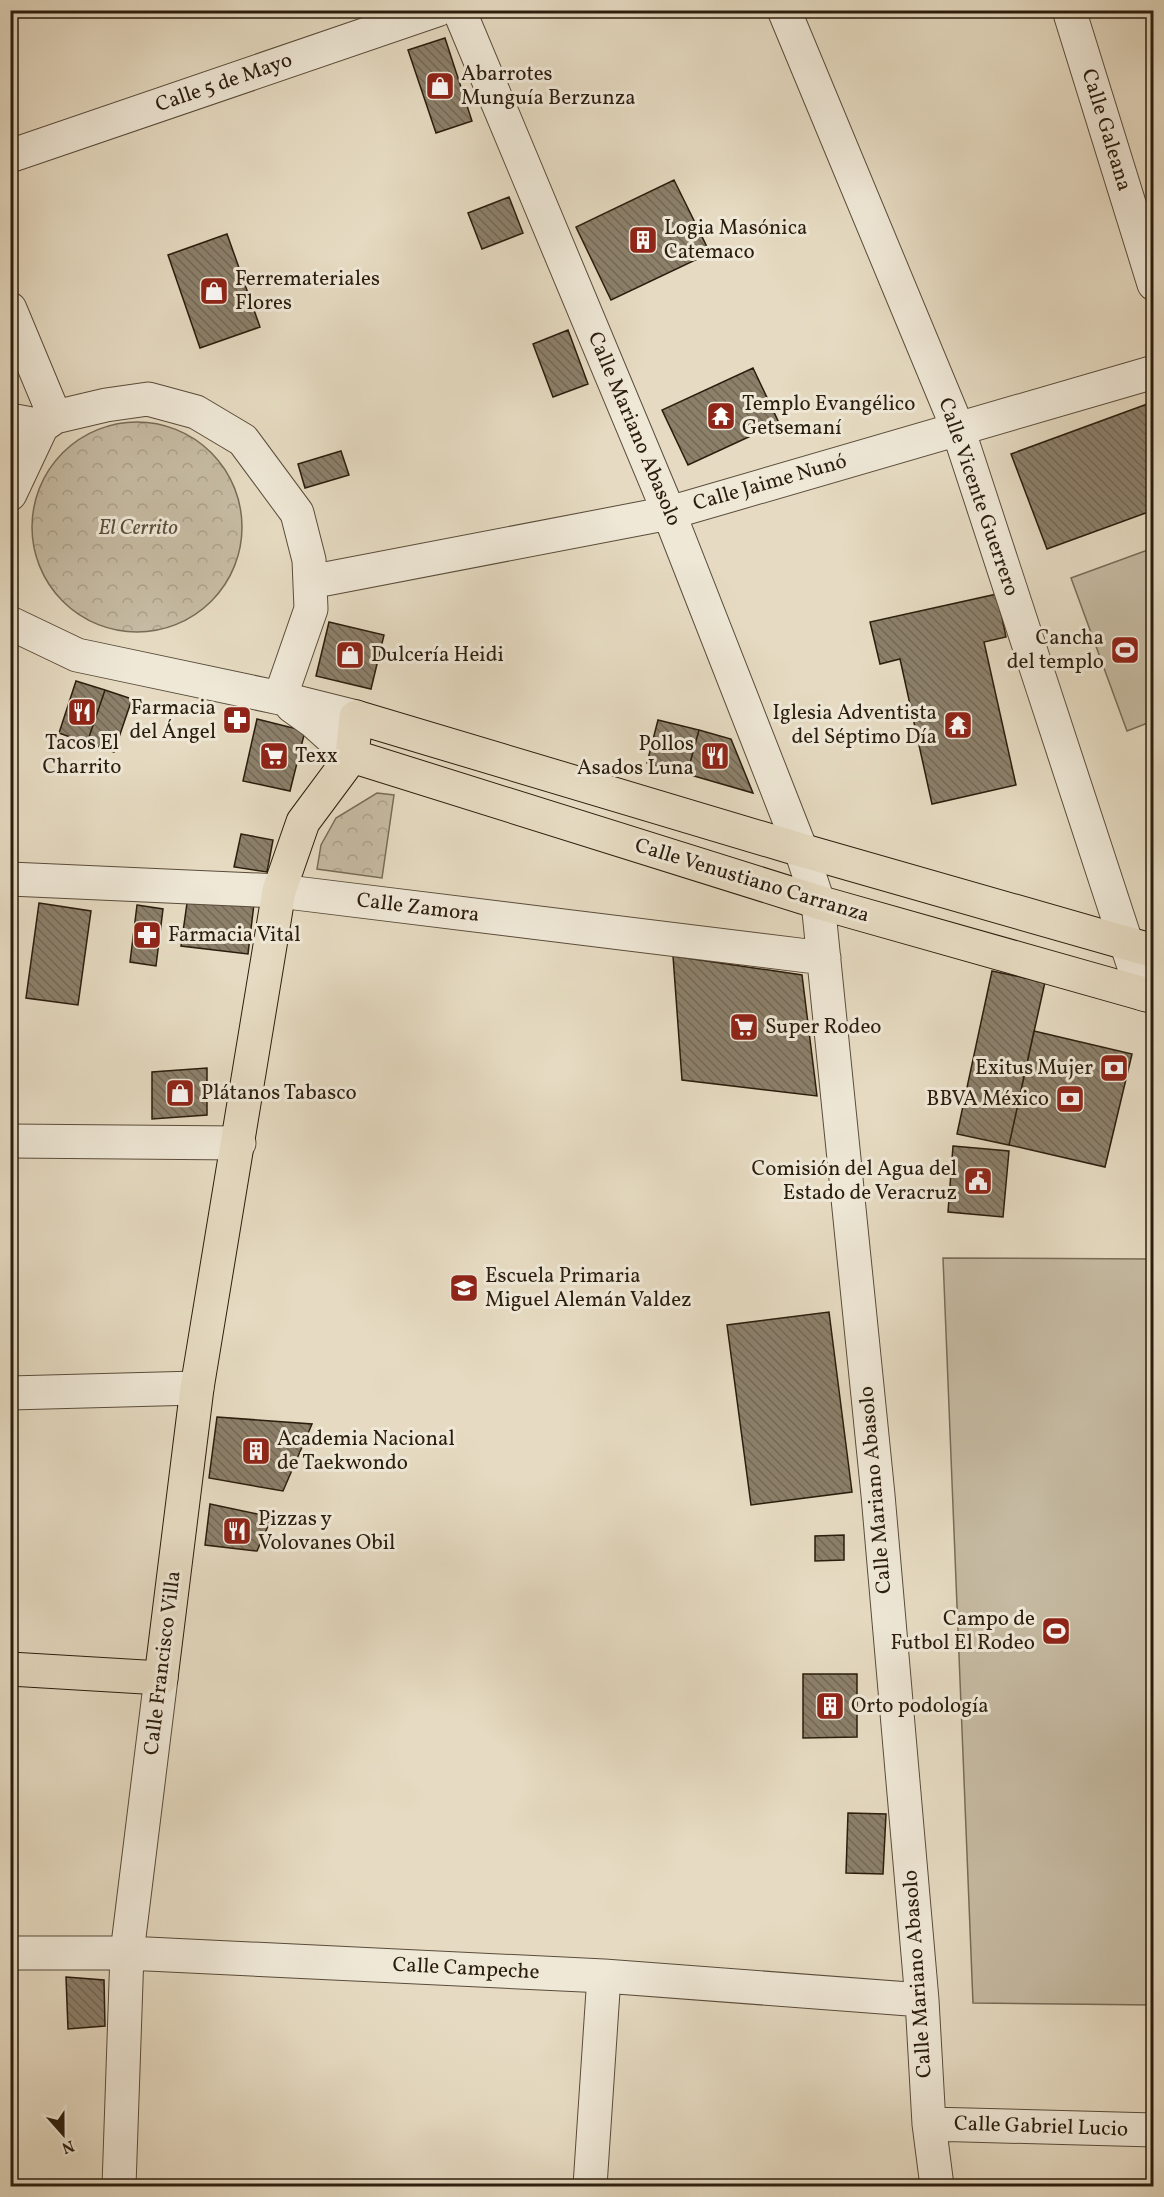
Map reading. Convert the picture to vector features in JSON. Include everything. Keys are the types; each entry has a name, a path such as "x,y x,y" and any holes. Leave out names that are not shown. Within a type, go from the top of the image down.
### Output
{"main road":[{"name":"Calle Venustiano Carranza","path":"356,717 801,850 1140,948"},
{"path":"352,756 356,717"},
{"name":"Calle Venustiano Carranza","path":"352,756 818,902 1148,996"},
{"name":"Calle Francisco Villa","path":"161,1678 197,1388 279,891 303,822 352,756"},
{"path":"10,1669 161,1678"}],"street":[{"name":"Calle 5 de Mayo","path":"10,156 436,10"},
{"name":"Calle Mariano Abasolo","path":"459,10 669,513 801,850 818,902 878,1495 922,2000 929,2124 937,2187"},
{"name":"Calle Vicente Guerrero","path":"784,10 958,429 1140,948 1148,996"},
{"name":"Calle Galeana","path":"1069,10 1154,284"},
{"path":"10,309 36,421 10,494"},
{"name":"Calle Jaime Nunó","path":"310,582 669,513 1154,372"},
{"path":"36,421 106,405 148,399 196,412 243,440 297,513 309,560 311,609 280,698"},
{"path":"19,630 77,655 280,698 356,717"},
{"path":"280,698 313,721 352,756"},
{"name":"Calle Zamora","path":"10,879 279,891 824,958"},
{"path":"10,1141 239,1143"},
{"path":"10,1393 197,1388"},
{"name":"Calle Francisco Villa","path":"119,2187 127,1953 161,1678"},
{"name":"Calle Campeche","path":"10,1953 127,1953 604,1976 922,2000"},
{"path":"590,2187 604,1976"},
{"name":"Calle Gabriel Lucio","path":"929,2124 1154,2130"}],"green space":[{"name":"El Cerrito","path":"127,422 147,422 168,426 187,434 212,452 225,468 238,496 242,527 238,558 225,586 212,602 196,615 168,628 147,632 127,632 106,628 87,620 62,602 49,586 36,558 32,537 32,517 36,496 44,477 62,452 78,439 106,426"},
{"name":"Cancha del templo","path":"1153,548 1153,721 1127,731 1071,578"},
{"path":"377,793 394,795 382,878 317,869 321,845 336,818"},
{"name":"Campo de Futbol El Rodeo","path":"943,1258 1153,1259 1153,2005 973,2003"}],"building":[{"name":"Abarrotes Munguía Berzunza","path":"445,38 472,121 436,133 408,50"},
{"name":"Logia Masónica Catemaco","path":"674,180 710,253 611,300 576,227"},
{"path":"509,197 523,233 482,249 468,213"},
{"name":"Ferremateriales Flores","path":"227,234 260,327 200,348 168,255"},
{"path":"568,330 588,384 553,397 533,344"},
{"name":"Templo Evangélico Getsemaní","path":"753,368 779,423 688,465 662,410"},
{"path":"1150,403 1154,413 1154,510 1047,549 1011,454"},
{"path":"341,451 349,475 305,488 298,464"},
{"name":"Iglesia Adventista del Séptimo Día","path":"997,594 1006,637 984,642 1016,785 932,804 900,659 880,664 870,622"},
{"name":"Dulcería Heidi","path":"329,622 384,635 371,689 316,676"},
{"name":"Tacos El Charrito","path":"76,681 105,690 87,743 59,733"},
{"path":"105,690 132,699 114,752 87,743"},
{"name":"Texx","path":"257,719 305,731 290,791 243,781"},
{"path":"658,720 699,730 687,774 647,763"},
{"name":"Pollos Asados Luna","path":"699,730 731,739 753,793 687,774"},
{"path":"241,834 273,840 267,872 234,867"},
{"path":"188,896 254,904 248,954 181,946"},
{"path":"39,903 91,911 78,1005 26,998"},
{"name":"Farmacia Vital","path":"137,905 163,909 156,966 130,962"},
{"name":"Super Rodeo","path":"673,956 802,975 817,1096 682,1080"},
{"path":"992,971 1045,982 1009,1145 957,1134"},
{"name":"BBVA México","path":"1034,1031 1132,1054 1105,1167 1009,1145"},
{"name":"Plátanos Tabasco","path":"207,1068 207,1115 152,1119 152,1072"},
{"name":"Comisión del Agua del Estado de Veracruz","path":"953,1146 1009,1151 1003,1217 948,1212"},
{"path":"829,1312 852,1492 751,1505 727,1325"},
{"name":"Academia Nacional de Taekwondo","path":"217,1417 312,1424 283,1491 209,1478"},
{"name":"Pizzas y Volovanes Obil","path":"210,1504 272,1517 257,1551 205,1545"},
{"path":"844,1535 844,1560 815,1561 815,1536"},
{"name":"Orto podología","path":"803,1674 857,1674 857,1737 803,1738"},
{"path":"848,1813 886,1814 883,1874 846,1873"},
{"path":"66,1977 104,1980 105,2026 68,2029"}],"place":[{"name":"Abarrotes Munguía Berzunza","path":"440,86"},
{"name":"Logia Masónica Catemaco","path":"643,240"},
{"name":"Ferremateriales Flores","path":"214,291"},
{"name":"Templo Evangélico Getsemaní","path":"721,416"},
{"name":"Cancha del templo","path":"1125,650"},
{"name":"Dulcería Heidi","path":"350,655"},
{"name":"Tacos El Charrito","path":"82,712"},
{"name":"Farmacia del Ángel","path":"237,720"},
{"name":"Iglesia Adventista del Séptimo Día","path":"958,725"},
{"name":"Texx","path":"274,756"},
{"name":"Pollos Asados Luna","path":"715,756"},
{"name":"Farmacia Vital","path":"147,935"},
{"name":"Super Rodeo","path":"744,1027"},
{"name":"Exitus Mujer","path":"1114,1068"},
{"name":"Plátanos Tabasco","path":"180,1093"},
{"name":"BBVA México","path":"1070,1099"},
{"name":"Comisión del Agua del Estado de Veracruz","path":"978,1181"},
{"name":"Escuela Primaria Miguel Alemán Valdez","path":"464,1288"},
{"name":"Academia Nacional de Taekwondo","path":"256,1451"},
{"name":"Pizzas y Volovanes Obil","path":"237,1531"},
{"name":"Campo de Futbol El Rodeo","path":"1056,1631"},
{"name":"Orto podología","path":"830,1706"}]}
